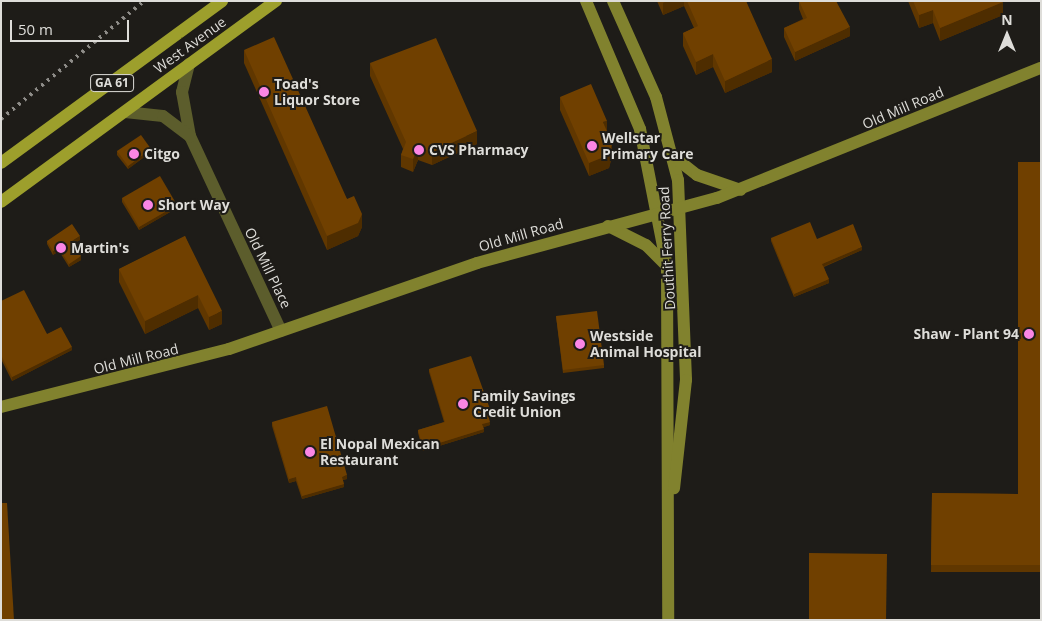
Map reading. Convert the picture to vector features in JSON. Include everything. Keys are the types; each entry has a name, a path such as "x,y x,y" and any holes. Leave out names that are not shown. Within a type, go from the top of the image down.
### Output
{"main road":[{"name":"West Avenue","path":"1,163 222,1"},
{"name":"West Avenue","path":"1,202 276,1"}],"street":[{"name":"Douthit Ferry Road","path":"586,1 640,129 659,213 666,266 671,504 668,620"},
{"name":"Douthit Ferry Road","path":"613,1 656,97 674,157 681,207 686,380 681,455 671,504"},
{"name":"Old Mill Place","path":"189,64 182,92 190,136 281,331"},
{"name":"Old Mill Road","path":"1,407 167,367 281,331 410,284 608,226 741,190 1041,68"},
{"name":"Old Mill Place","path":"125,112 162,116 190,136"},
{"path":"674,157 697,175 741,190"},
{"path":"608,226 646,245 666,266"}],"building":[{"path":"687,1 746,1 772,59 725,81 713,54 696,62 683,33 698,26"},
{"path":"799,1 836,1 850,27 795,52 784,28 807,18"},
{"path":"913,1 1003,2 940,28 933,10 919,15"},
{"path":"274,37 347,199 354,196 362,214 358,223 327,236 244,50"},
{"path":"436,38 477,131 432,152 418,147 413,159 401,155 406,142 370,63"},
{"name":"Wellstar Primary Care","path":"591,84 607,121 603,122 612,143 609,155 589,163 560,97"},
{"name":"Citgo","path":"141,135 151,149 128,166 117,151"},
{"name":"Shaw - Plant 94","path":"1018,162 1041,162 1041,565 931,565 932,493 1018,494"},
{"name":"Short Way","path":"160,176 177,205 139,227 122,198"},
{"path":"810,222 817,239 853,224 862,247 822,264 829,279 794,294 771,238"},
{"name":"Martin's","path":"72,224 80,236 72,241 81,256 69,264 59,248 53,251 47,241"},
{"path":"185,236 222,311 209,317 198,295 145,321 119,269"},
{"path":"24,290 47,334 61,327 72,347 12,377 1,355 1,301"},
{"name":"Westside Animal Hospital","path":"597,311 604,365 563,370 556,316"},
{"name":"Family Savings Credit Union","path":"471,356 490,409 487,410 490,422 482,424 484,429 423,448 418,430 445,422 429,369"},
{"name":"El Nopal Mexican Restaurant","path":"327,406 347,475 342,477 344,484 302,496 296,477 289,479 272,422"},
{"path":"1,503 7,503 14,620 1,620"},
{"path":"809,553 887,554 886,620 809,620"}],"railway":[{"path":"1,119 144,1"}],"place":[{"name":"Toad's Liquor Store","path":"264,92"},
{"name":"Wellstar Primary Care","path":"592,146"},
{"name":"CVS Pharmacy","path":"419,150"},
{"name":"Citgo","path":"134,154"},
{"name":"Short Way","path":"148,205"},
{"name":"Martin's","path":"61,248"},
{"name":"Shaw - Plant 94","path":"1029,334"},
{"name":"Westside Animal Hospital","path":"580,344"},
{"name":"Family Savings Credit Union","path":"463,404"},
{"name":"El Nopal Mexican Restaurant","path":"310,452"}]}
